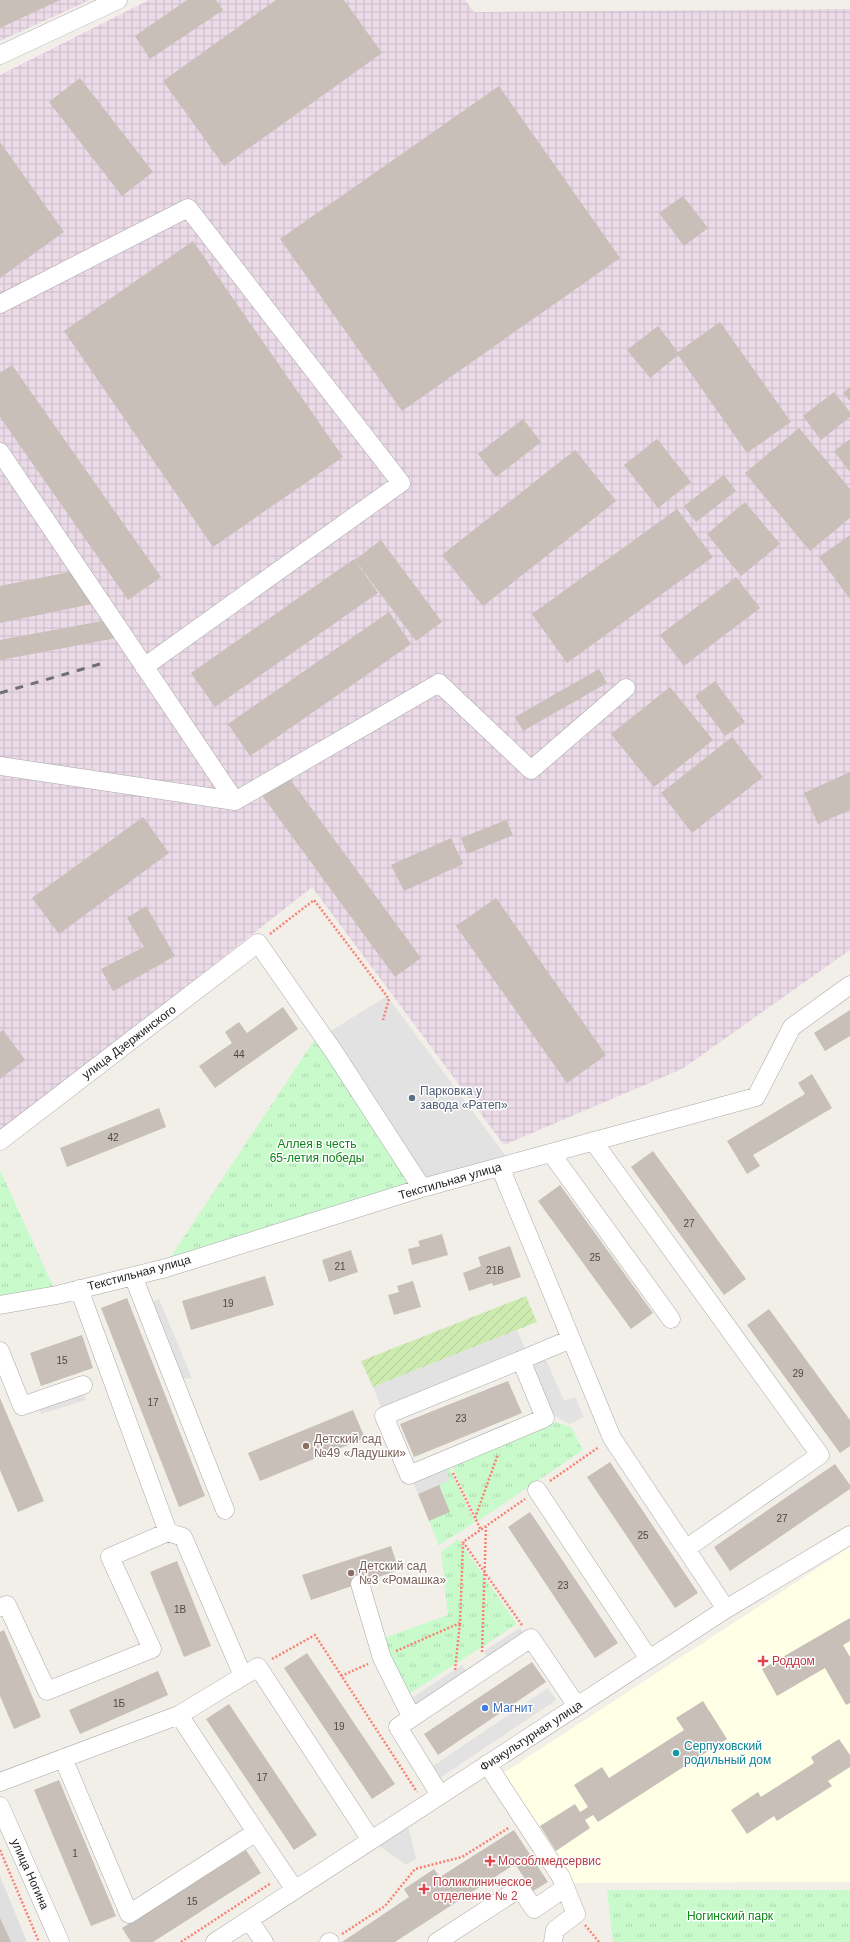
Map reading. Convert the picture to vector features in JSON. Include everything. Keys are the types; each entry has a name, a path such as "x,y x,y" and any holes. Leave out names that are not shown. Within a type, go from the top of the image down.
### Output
{"street":[{"path":"0,55 112,1"},
{"path":"0,304 188,208 401,483 144,666"},
{"path":"0,452 235,801"},
{"path":"0,766 235,801 439,683 531,770 626,688"},
{"path":"258,943 334,1052 422,1188"},
{"name":"улица Дзержинского","path":"0,1141 258,943"},
{"name":"Текстильная улица","path":"0,1305 79,1289 166,1268 422,1188 756,1097 792,1027 850,986"},
{"path":"593,1141 820,1455 687,1548"},
{"path":"551,1153 671,1319"},
{"path":"500,1167 612,1438 687,1548 726,1609"},
{"path":"133,1276 224,1510"},
{"path":"79,1289 168,1532"},
{"path":"521,1360 545,1418 409,1475 384,1416 571,1339"},
{"path":"0,1351 22,1406 83,1385"},
{"path":"537,1490 649,1659"},
{"path":"0,1607 7,1605 47,1691 152,1649 110,1557 168,1532 183,1537 251,1672 371,1840"},
{"name":"Физкультурная улица","path":"215,1942 726,1609 850,1535"},
{"path":"360,1584 382,1658 412,1718"},
{"path":"440,1795 398,1727 531,1638 577,1706"},
{"path":"0,1782 179,1715 251,1672"},
{"path":"179,1715 295,1890"},
{"path":"63,1758 129,1914 256,1832"},
{"path":"488,1764 523,1819 576,1914 554,1936"},
{"name":"улица Ногина","path":"0,1806 60,1942"},
{"path":"554,1936 560,1885"},
{"path":"437,1942 520,1888 534,1909 560,1885"},
{"path":"249,1920 264,1942"}],"path":[{"path":"258,943 314,900 389,999 383,1020"},
{"path":"475,1518 505,1435"},
{"path":"463,1542 612,1438"},
{"path":"447,1459 481,1530"},
{"path":"486,1526 481,1651 490,1666"},
{"path":"453,1690 460,1623 463,1542"},
{"path":"463,1542 531,1638"},
{"path":"341,1676 460,1623"},
{"path":"251,1672 315,1635 425,1805"},
{"path":"330,1942 385,1906 415,1870 462,1857 523,1819"},
{"path":"0,1850 39,1942"},
{"path":"181,1942 284,1875"},
{"path":"576,1914 599,1942"}],"shaded area":[{"path":"0,0 90,0 0,41"},
{"path":"149,0 465,0 474,12 850,9 850,950 682,1069 504,1145 312,887 0,1134 0,75"},
{"name":"Парковка у завода «Ратеп»","path":"387,996 508,1159 418,1183 323,1036"},
{"path":"159,1299 192,1378 174,1380 144,1305"},
{"path":"517,1330 525,1348 381,1407 373,1387"},
{"path":"544,1355 564,1401 575,1397 584,1417 570,1424 548,1412 526,1363"},
{"path":"80,1386 86,1400 41,1414 36,1401"},
{"path":"442,1463 450,1480 418,1494 410,1476"},
{"name":"Роддом","path":"850,1547 850,1882 571,1883 502,1774"},
{"path":"520,1628 524,1634 488,1658 484,1651"},
{"path":"462,1665 467,1672 411,1708 407,1701"},
{"path":"548,1688 556,1700 437,1780 430,1768"},
{"path":"406,1817 416,1859 406,1865 371,1840"},
{"path":"0,1876 27,1942 0,1942"}],"green space":[{"name":"Аллея в честь 65-летия победы","path":"317,1036 416,1187 168,1261"},
{"path":"0,1170 56,1293 0,1303"},
{"path":"526,1296 537,1322 373,1387 361,1361"},
{"path":"547,1420 571,1427 583,1450 478,1521 449,1460"},
{"path":"446,1461 475,1522 439,1545 429,1521 450,1512 439,1485 442,1463"},
{"path":"458,1539 517,1624 406,1696 381,1639 448,1615 441,1552"},
{"name":"Ногинский парк","path":"607,1890 850,1890 850,1942 613,1942"}],"building":[{"path":"0,0 60,0 0,28"},
{"path":"187,0 216,0 223,10 150,59 135,36"},
{"path":"276,0 344,0 382,53 224,166 163,81"},
{"path":"80,78 153,172 122,196 49,102"},
{"path":"499,86 620,258 402,411 280,239"},
{"path":"0,142 64,232 0,278"},
{"path":"683,196 708,228 684,246 659,213"},
{"path":"193,241 343,457 213,547 64,331"},
{"path":"720,322 791,422 747,453 678,355 650,378 627,350 658,326 678,352"},
{"path":"12,365 161,577 128,600 0,417 0,373"},
{"path":"850,387 850,401 843,393"},
{"path":"834,392 850,412 850,417 821,440 803,416"},
{"path":"523,419 541,442 496,477 478,454"},
{"path":"799,428 850,489 850,518 810,551 745,473"},
{"path":"657,439 691,482 658,508 624,465"},
{"path":"850,439 850,472 834,451"},
{"path":"575,450 616,501 483,606 442,555"},
{"path":"724,475 736,491 696,522 684,506"},
{"path":"745,502 780,544 741,576 707,534"},
{"path":"677,509 713,557 567,663 532,614"},
{"path":"850,535 850,599 819,557"},
{"path":"381,540 442,622 416,641 355,560"},
{"path":"354,559 378,593 215,707 191,673"},
{"path":"85,569 92,604 0,623 0,586"},
{"path":"736,577 760,608 684,666 660,635"},
{"path":"389,612 411,644 250,756 228,724"},
{"path":"113,619 117,638 0,660 0,640"},
{"path":"599,669 607,683 523,731 515,717"},
{"path":"715,681 745,722 725,736 695,696"},
{"path":"670,687 713,740 654,787 611,734"},
{"path":"732,737 763,777 692,833 661,793"},
{"path":"850,772 850,810 818,824 804,793"},
{"path":"287,775 421,958 395,977 261,794"},
{"path":"143,817 169,853 59,934 32,898"},
{"path":"506,820 513,835 467,854 461,838"},
{"path":"451,838 463,864 404,891 391,865"},
{"path":"496,898 606,1055 567,1083 456,926"},
{"path":"146,906 175,956 113,991 101,969 144,947 127,918"},
{"path":"283,1007 298,1029 215,1088 199,1066 232,1043 225,1032 239,1022 247,1033"},
{"path":"850,1010 850,1036 825,1051 814,1033"},
{"path":"3,1030 25,1060 0,1079 0,1032"},
{"path":"812,1074 832,1108 753,1155 760,1166 747,1174 727,1141 805,1094 798,1083"},
{"path":"159,1108 166,1127 67,1167 60,1148"},
{"path":"653,1151 746,1279 724,1295 631,1167"},
{"path":"560,1185 653,1313 631,1329 538,1201"},
{"path":"442,1234 448,1255 412,1265 408,1249 420,1246 418,1241"},
{"path":"510,1246 521,1277 493,1286 492,1283 469,1291 463,1273 481,1266 478,1257"},
{"path":"351,1250 358,1272 329,1282 322,1260"},
{"path":"265,1276 274,1305 191,1330 182,1301"},
{"path":"413,1281 421,1307 394,1315 388,1295 399,1292 397,1286"},
{"path":"127,1298 205,1496 179,1507 101,1308"},
{"path":"769,1309 850,1420 850,1446 840,1453 747,1325"},
{"path":"82,1335 93,1368 41,1386 30,1353"},
{"path":"508,1381 522,1413 414,1457 400,1424"},
{"path":"0,1398 44,1501 18,1512 0,1470"},
{"name":"Детский сад №49 «Ладушки»","path":"353,1410 365,1438 260,1481 248,1453"},
{"path":"610,1462 698,1593 675,1608 587,1477"},
{"path":"835,1464 850,1485 850,1489 730,1571 714,1547"},
{"path":"439,1485 450,1512 429,1521 418,1494"},
{"path":"530,1512 618,1643 595,1658 508,1527"},
{"name":"Детский сад №3 «Ромашка»","path":"391,1546 399,1570 311,1600 302,1575"},
{"path":"177,1561 211,1646 184,1657 150,1572"},
{"path":"850,1618 850,1641 843,1645 850,1657 850,1703 846,1705 825,1668 777,1696 762,1669"},
{"path":"4,1630 41,1717 14,1729 0,1696 0,1632"},
{"path":"307,1653 395,1784 372,1799 284,1668"},
{"name":"Магнит","path":"532,1662 546,1682 438,1755 424,1734"},
{"path":"158,1671 168,1695 80,1734 69,1710"},
{"name":"Серпуховский родильный дом","path":"703,1701 727,1739 598,1822 593,1815 585,1820 590,1828 556,1851 540,1826 575,1804 580,1812 588,1807 574,1785 602,1767 609,1778 684,1730 676,1718"},
{"path":"229,1704 317,1835 294,1850 206,1719"},
{"path":"839,1739 850,1755 850,1767 828,1781 832,1786 777,1821 774,1816 747,1834 731,1810 758,1792 761,1797 814,1763 811,1757"},
{"path":"59,1780 116,1916 91,1926 34,1790"},
{"path":"514,1830 548,1882 533,1891 515,1864 395,1942 342,1942 409,1897 404,1889 434,1869 440,1877"},
{"path":"246,1850 261,1873 153,1942 131,1942 122,1928"},
{"path":"0,1918 11,1942 0,1942"}],"railway":[{"path":"0,693 107,662"}],"place":[{"name":"Парковка у завода «Ратеп»","path":"412,1098"},
{"name":"Детский сад №49 «Ладушки»","path":"306,1446"},
{"name":"Детский сад №3 «Ромашка»","path":"351,1573"},
{"name":"Роддом","path":"763,1661"},
{"name":"Магнит","path":"485,1708"},
{"name":"Серпуховский родильный дом","path":"676,1753"},
{"name":"Мособлмедсервис","path":"490,1861"},
{"name":"Поликлиническое отделение № 2","path":"424,1889"}]}
